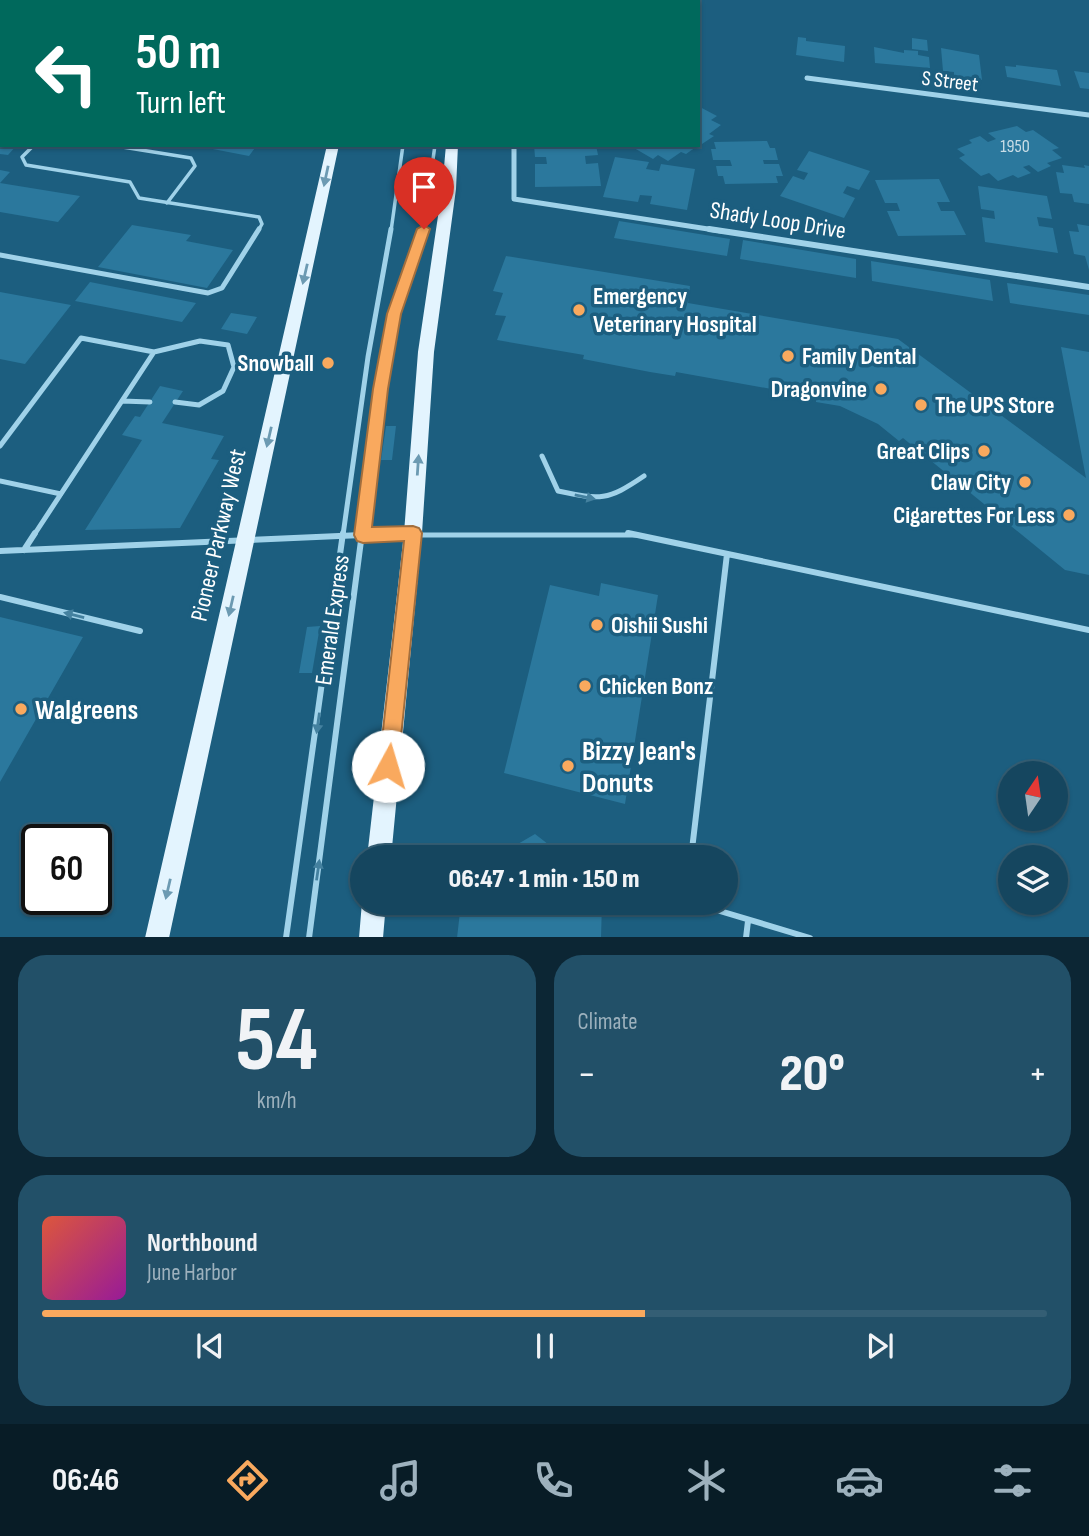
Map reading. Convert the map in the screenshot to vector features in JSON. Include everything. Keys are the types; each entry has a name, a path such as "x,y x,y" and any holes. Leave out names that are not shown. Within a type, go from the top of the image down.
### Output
{"main road":[{"name":"Pioneer Parkway West","path":"157,937 333,147"},
{"path":"380,845 413,533 426,352 449,189 452,147"},
{"path":"371,937 373,915"}],"street":[{"name":"S Street","path":"807,78 1089,115"},
{"name":"Shady Loop Drive","path":"514,147 514,199 1089,287"}],"lane":[{"path":"0,255 208,293 222,288 262,225 259,217 139,198 130,182 26,165 22,157 32,147"},
{"path":"122,147 191,158 195,166 167,203"},
{"name":"Emerald Express","path":"286,937 369,357 383,284 403,147"},
{"name":"Emerald Express","path":"309,937 380,389 394,314 424,229 435,147"},
{"path":"0,446 81,338 154,352 184,342 212,339 228,345 234,368 223,391 199,405 175,402"},
{"path":"24,550 154,352"},
{"path":"122,401 150,402"},
{"path":"542,456 558,491 602,500 618,494 644,476"},
{"path":"0,481 61,494"},
{"path":"0,551 413,533 627,533 1089,630"},
{"path":"693,845 727,554"},
{"path":"0,597 140,631"},
{"path":"727,915 810,937"},
{"path":"746,937 748,921"}],"building":[{"path":"798,37 806,38 806,41 845,46 844,62 796,55"},
{"path":"912,38 927,40 928,51 912,49"},
{"path":"874,47 904,53 904,50 918,51 918,55 929,57 930,68 875,63"},
{"path":"941,48 979,55 982,80 954,76 954,72 943,71"},
{"path":"1005,66 1057,70 1061,86 1007,77"},
{"path":"1074,71 1089,73 1089,89 1080,88"},
{"path":"700,107 717,116 711,120 721,125 709,134 714,136 702,144"},
{"path":"1017,126 1026,132 1033,130 1059,148 1052,150 1062,158 1047,163 1051,166 1038,172 1029,165 1023,167 1031,173 1018,178 1013,175 998,181 989,173 981,176 959,158 965,155 957,149 972,143 969,140 980,136 988,142 996,139 988,133"},
{"path":"767,141 770,148 775,148 778,160 763,160 764,164 779,164 783,176 776,176 778,183 725,184 723,176 718,176 716,166 732,166 730,160 713,160 711,149 716,149 714,142"},
{"path":"0,147 15,147 8,155 0,154"},
{"path":"202,147 256,147 249,156"},
{"path":"534,147 596,147 598,155 585,156 586,164 598,163 601,186 535,187 535,164 547,164 546,157 535,157"},
{"path":"632,147 696,147 686,154 681,152 668,161 658,155 653,159"},
{"path":"809,151 870,171 859,190 847,186 843,193 855,198 844,218 780,196 793,176 804,180 808,173 797,170"},
{"path":"615,157 649,162 646,169 659,171 661,164 695,169 687,210 650,204 652,196 640,195 638,202 603,197"},
{"path":"1062,165 1085,168 1084,165 1089,166 1089,204 1074,202 1072,194 1060,193 1056,172 1064,173"},
{"path":"0,170 10,172 0,183"},
{"path":"939,179 950,202 937,202 941,211 954,211 966,235 898,236 887,211 900,211 897,203 885,203 875,180"},
{"path":"0,183 80,196 58,222 0,212"},
{"path":"978,186 1047,196 1052,219 1037,217 1039,226 1053,228 1058,253 985,242 982,217 995,219 994,211 981,209"},
{"path":"619,221 730,239 727,256 614,238"},
{"path":"1077,224 1089,226 1089,270 1085,256 1074,254 1069,231 1079,232"},
{"path":"132,225 191,235 186,241 233,250 207,288 98,267"},
{"path":"743,240 856,259 856,278 740,259"},
{"path":"506,256 690,286 688,303 898,339 1086,478 1061,347 1089,352 1089,575 1065,570 903,438 899,441 878,424 840,406 816,402 816,397 676,372 675,376 650,372 583,359 584,355 497,340 506,316 495,315 503,293 493,291"},
{"path":"871,261 990,280 993,301 872,281"},
{"path":"90,282 196,303 182,322 75,301"},
{"path":"1007,283 1089,295 1089,315 1010,303"},
{"path":"0,292 71,305 25,364 0,359"},
{"path":"231,313 257,317 247,334 221,329"},
{"path":"160,386 183,391 162,423 224,436 211,459 219,460 180,528 85,530 142,440 122,435 135,416 140,417"},
{"path":"386,426 396,426 392,460 381,460"},
{"path":"601,583 658,595 625,804 504,773 550,585 599,596"},
{"name":"Walgreens","path":"0,617 83,637 0,782"},
{"path":"320,626 312,673 299,673 307,627"},
{"path":"535,834 549,845 516,845"},
{"path":"460,915 602,915 601,937 457,937"}],"place":[{"name":"Emergency Veterinary Hospital","path":"579,310"},
{"name":"Family Dental","path":"788,356"},
{"name":"Snowball","path":"328,363"},
{"name":"Dragonvine","path":"881,389"},
{"name":"The UPS Store","path":"921,405"},
{"name":"Great Clips","path":"984,451"},
{"name":"Claw City","path":"1025,482"},
{"name":"Cigarettes For Less","path":"1069,515"},
{"name":"Oishii Sushi","path":"597,625"},
{"name":"Chicken Bonz","path":"585,686"},
{"name":"Walgreens","path":"21,709"},
{"name":"Bizzy Jean's Donuts","path":"568,766"}],"route":[{"path":"388,766 413,533 363,535 380,389 394,314 424,229"}]}
